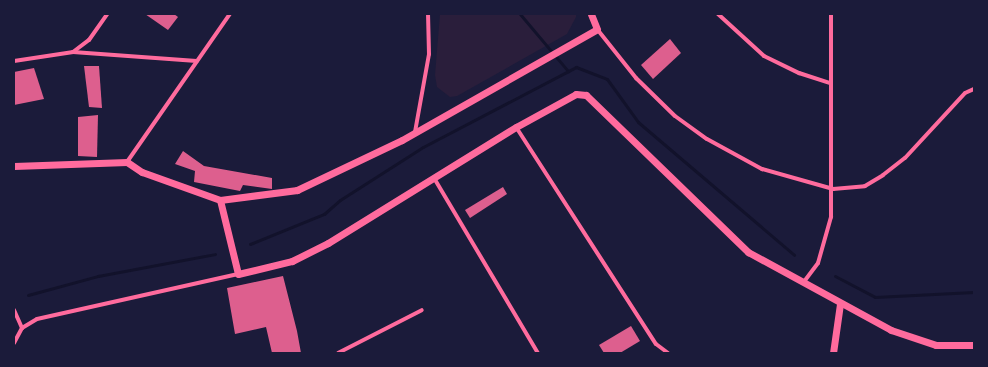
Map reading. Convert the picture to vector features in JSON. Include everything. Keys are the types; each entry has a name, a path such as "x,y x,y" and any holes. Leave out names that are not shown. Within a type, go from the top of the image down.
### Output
{"street":[{"path":"73,52 89,40 107,14"},
{"path":"127,162 230,14"},
{"path":"415,132 429,54 428,14"},
{"path":"591,14 597,29 636,78 675,116 707,139 762,169 833,189 865,186 883,175 905,158 965,93 974,89"},
{"path":"718,14 764,56 799,73 829,83"},
{"path":"803,283 818,263 826,239 833,189 829,83 831,14"},
{"path":"14,166 127,162 142,172 220,200 298,190 415,132 529,65 597,29"},
{"path":"14,61 73,52 197,61"},
{"path":"14,343 22,328 38,319 238,274 309,254 516,127 576,94 592,98 748,252 840,304 919,340 974,346"},
{"path":"516,127 656,344 668,353"},
{"path":"434,178 538,353"},
{"path":"220,200 238,274"},
{"path":"833,353 840,304"},
{"path":"14,310 22,328"},
{"path":"338,353 422,310"}],"shaded area":[{"path":"440,14 576,14 576,17 567,34 457,96 450,97 437,87 435,75"}],"building":[{"path":"145,14 174,14 178,17 168,30"},
{"path":"670,39 681,53 653,79 641,65"},
{"path":"84,66 99,66 102,108 89,107"},
{"path":"34,68 44,99 14,105 14,72"},
{"path":"98,115 97,157 78,156 78,117"},
{"path":"183,151 204,166 272,178 272,189 243,185 240,191 194,182 195,171 175,164"},
{"path":"503,187 507,194 470,218 465,210"},
{"path":"283,276 301,353 272,353 266,327 235,334 227,288"},
{"path":"631,326 640,341 620,353 604,353 599,345"}],"waterway":[{"path":"520,14 568,71"},
{"path":"250,244 324,214 340,200 423,147 576,67 607,79 638,122 794,255"},
{"path":"28,295 98,276 215,254"},
{"path":"835,276 875,297 974,292"}]}
